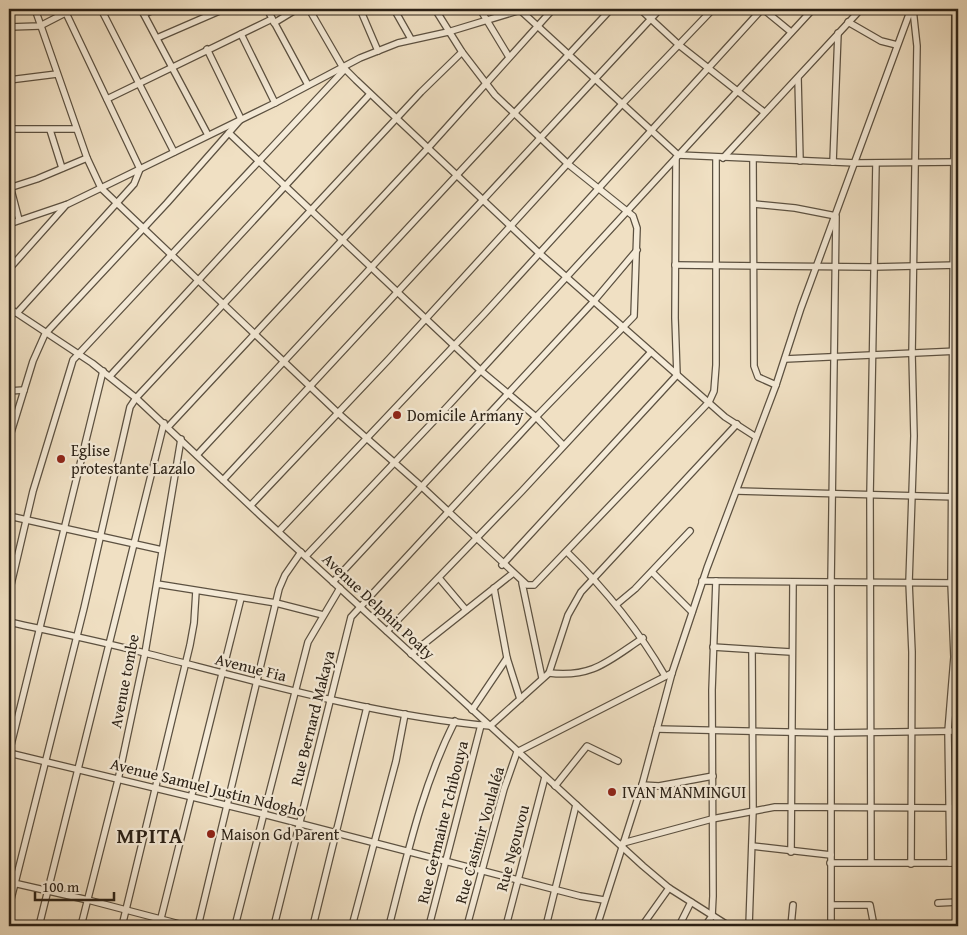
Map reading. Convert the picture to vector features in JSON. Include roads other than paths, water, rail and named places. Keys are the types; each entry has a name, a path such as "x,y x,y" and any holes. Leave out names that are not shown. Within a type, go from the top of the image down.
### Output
{"street":[{"path":"34,9 76,129 101,188 338,413 394,461 502,565 527,586 534,585 568,552 709,402 714,391 716,365 716,266 720,158 798,78 861,9"},
{"path":"9,27 40,26 72,9"},
{"path":"101,9 140,82 174,152"},
{"path":"156,9 143,11 208,135"},
{"path":"157,38 224,9"},
{"path":"267,9 308,85"},
{"path":"107,99 207,49 273,21 296,9"},
{"path":"309,9 343,68 397,120 485,200 538,252 677,376 756,437"},
{"path":"360,9 378,51"},
{"path":"394,9 411,39"},
{"path":"435,9 448,32 484,84 568,164 628,210"},
{"path":"480,9 509,57"},
{"path":"9,224 68,204 378,51 411,39 448,32 486,20 500,12 522,9 538,26 651,128 677,156 675,265 677,376 502,565"},
{"path":"39,926 134,544 166,425 255,334 428,148 553,9"},
{"path":"197,454 611,9"},
{"path":"640,9 679,45 764,112"},
{"path":"223,480 485,200 595,77 660,9"},
{"path":"250,505 426,319 623,104 713,9"},
{"path":"279,531 762,9 792,32"},
{"path":"198,926 276,603 285,574 480,370 813,9"},
{"path":"597,926 642,785 672,673 702,581 776,385 816,267 856,163 897,45 912,9"},
{"path":"911,864 912,652 909,582 914,436 912,354 913,162 917,46 912,9"},
{"path":"950,864 948,731 954,657 955,583 955,9"},
{"path":"17,312 137,180 140,169 66,13"},
{"path":"848,22 881,41 897,45"},
{"path":"834,162 838,33"},
{"path":"241,34 275,103"},
{"path":"207,49 241,119"},
{"path":"9,907 12,883 45,762 75,636 84,608 128,415 136,398 462,52"},
{"path":"9,593 26,519 64,385 77,353 171,255 343,68"},
{"path":"9,80 57,74"},
{"path":"798,78 800,161"},
{"path":"110,376 196,280 370,94"},
{"path":"9,440 10,428 42,338 230,134 241,119"},
{"path":"223,127 257,162 372,266 480,370 536,418 563,445"},
{"path":"9,129 76,129"},
{"path":"50,130 62,168"},
{"path":"677,156 876,164 955,162"},
{"path":"19,220 9,186 87,158"},
{"path":"753,160 756,374 763,380 776,385"},
{"path":"871,862 870,495 876,164"},
{"path":"9,268 68,204"},
{"path":"754,204 795,208 836,216"},
{"name":"Rue Bernard Makaya","path":"274,926 351,617 449,514 536,418 634,316 637,250 636,221 628,210"},
{"path":"831,926 830,583 836,216"},
{"path":"333,582 594,301 637,250"},
{"path":"675,265 816,267 956,265"},
{"name":"Avenue Delphin Poaty","path":"9,308 110,376 136,398 554,786 622,844 668,888 729,926"},
{"path":"785,359 956,351"},
{"path":"387,631 651,352"},
{"path":"9,753 102,371"},
{"path":"9,391 24,390"},
{"path":"490,726 549,673 573,605 593,577 737,424"},
{"name":"Avenue tombe","path":"81,926 118,780 145,653 181,439"},
{"path":"737,491 955,497"},
{"path":"9,516 162,550"},
{"path":"617,604 652,572 690,532"},
{"path":"568,552 617,604 643,638 665,676"},
{"path":"652,572 692,612"},
{"path":"411,654 512,574"},
{"path":"439,578 466,610"},
{"path":"702,581 955,583"},
{"path":"705,926 712,916 712,731 716,581"},
{"path":"791,852 793,582"},
{"path":"522,583 542,678"},
{"path":"156,584 276,603 323,615"},
{"path":"235,926 308,642 340,588"},
{"path":"494,588 507,658 520,698"},
{"path":"122,926 186,664 194,623 196,590"},
{"path":"159,923 220,673 241,598"},
{"name":"Avenue Fia","path":"9,622 109,644 330,701 490,726"},
{"path":"549,673 570,675 587,672 643,638"},
{"path":"713,648 791,652"},
{"path":"749,926 753,810 752,650"},
{"path":"472,710 507,658"},
{"path":"518,752 672,673"},
{"path":"313,926 367,708"},
{"path":"352,926 372,842 396,761 405,714"},
{"path":"389,926 407,851 428,780 455,721"},
{"name":"Rue Germaine Tchibouya","path":"429,926 481,725"},
{"path":"656,729 752,730 793,733 958,731"},
{"path":"554,786 587,746 618,761"},
{"name":"Rue Casimir Voulaléa","path":"468,926 504,790 518,752"},
{"name":"Avenue Samuel Justin Ndogho","path":"9,753 227,807 263,814 517,878 556,890 604,900"},
{"path":"642,785 659,786 713,776"},
{"name":"Rue Ngouvou","path":"506,926 517,878 545,777"},
{"path":"546,926 576,805"},
{"path":"622,844 712,819 753,810 831,806 958,808"},
{"path":"752,846 791,852 831,855"},
{"path":"830,863 958,864"},
{"path":"12,883 88,900 159,923 187,926"},
{"path":"642,926 668,888"},
{"path":"679,926 690,902"},
{"path":"938,903 958,902"},
{"path":"832,904 870,905 874,926"},
{"path":"791,926 793,906"}],"place":[{"name":"Domicile Armany","path":"397,415"},
{"name":"Eglise protestante Lazalo","path":"61,459"},
{"name":"IVAN MANMINGUI","path":"612,792"},
{"name":"Maison Gd Parent","path":"211,834"}],"district":[{"name":"MPITA","path":"150,835"}]}
